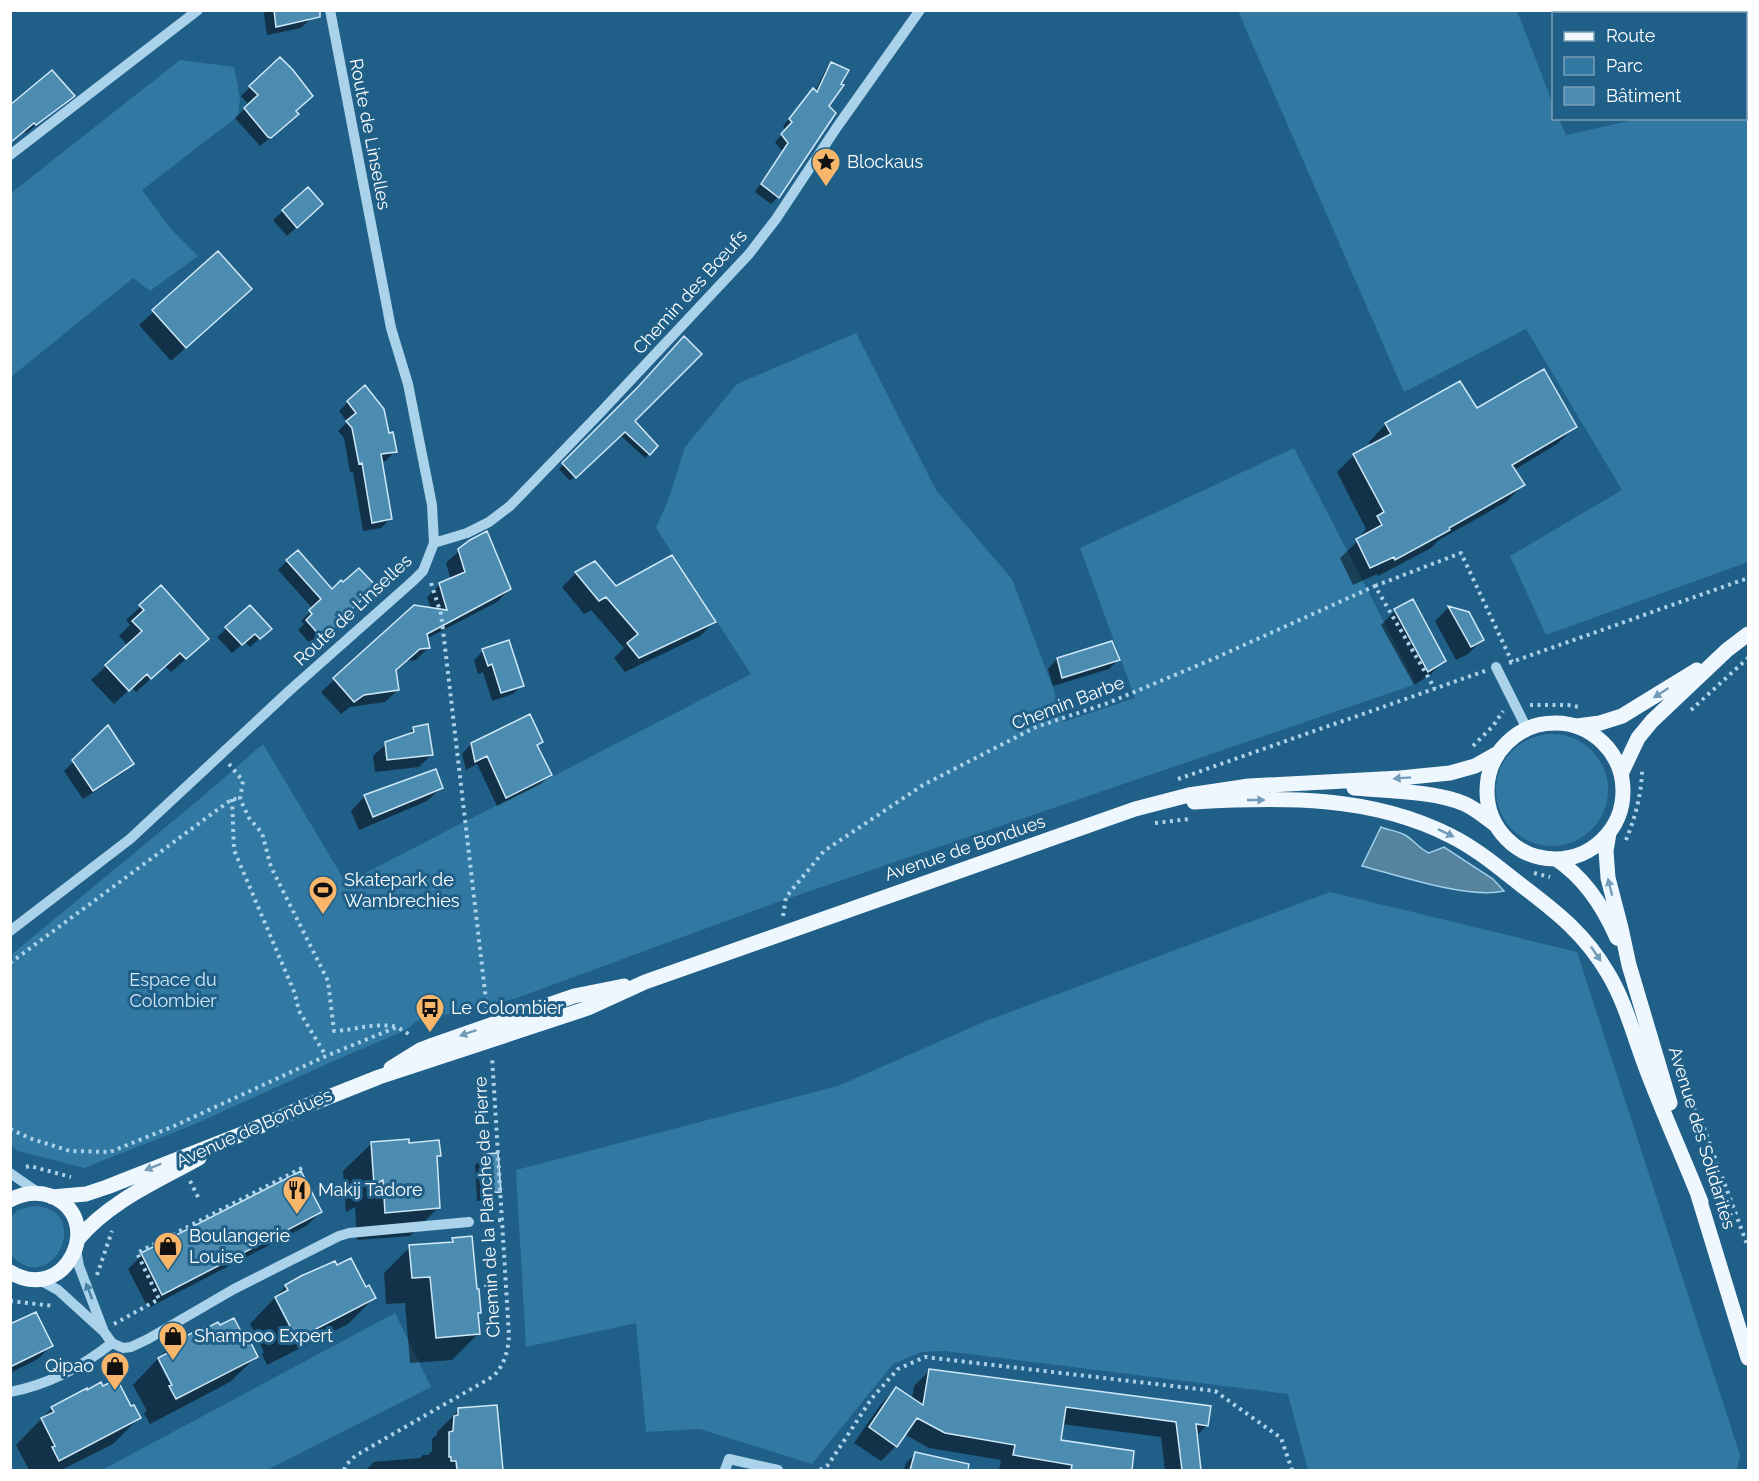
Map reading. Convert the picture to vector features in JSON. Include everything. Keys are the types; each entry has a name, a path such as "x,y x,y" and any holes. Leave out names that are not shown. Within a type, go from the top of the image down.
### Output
{"main road":[{"path":"1621,774 1633,747 1648,726 1749,634"},
{"path":"1577,726 1600,723 1622,716 1728,651"},
{"path":"1546,723 1577,726 1605,744 1617,763 1621,774 1623,794 1619,814 1609,833 1602,840 1576,856 1556,859 1526,853 1509,841 1496,825 1488,805 1489,773 1498,753 1510,739 1527,729 1546,723"},
{"name":"Avenue de Bondues","path":"10,1200 24,1194 93,1192 379,1077 588,1008 645,982 1155,804 1211,790 1450,773 1475,766 1498,753"},
{"name":"Avenue de Bondues","path":"1307,783 1410,793 1457,802 1466,805 1496,825"},
{"path":"1155,804 1245,800 1349,803 1412,818 1453,836 1475,850 1566,920 1594,950 1622,1002 1701,1202"},
{"name":"Avenue des Solidarités","path":"1609,833 1606,851 1608,878 1629,965 1749,1358"},
{"name":"Avenue des Solidarités","path":"1556,859 1579,877 1595,897 1629,965"},
{"name":"Avenue de Bondues","path":"379,1077 420,1050 574,996 645,982"},
{"name":"Avenue de Bondues","path":"25,1280 52,1276 62,1270 94,1221 115,1205 247,1132"},
{"path":"46,1195 62,1203 73,1216 76,1224 77,1244"},
{"path":"10,1272 25,1280"}],"street":[{"path":"10,156 198,10"},
{"name":"Route de Linselles","path":"10,931 130,839 423,571 434,543 432,505 408,384 391,328 330,10"},
{"name":"Chemin des Bœufs","path":"434,543 473,531 510,506 741,262 776,219 920,10"},
{"path":"1496,667 1527,729"},
{"path":"10,1173 46,1195"},
{"path":"25,1280 58,1290 104,1332 112,1343 123,1348 141,1342 234,1289 339,1236 349,1233 469,1222"},
{"path":"77,1244 80,1270 104,1332"},
{"path":"10,1392 39,1385 93,1357 112,1343"},
{"path":"725,1470 729,1460 778,1470"}],"path":[{"name":"Chemin Barbe","path":"783,917 786,897 824,851 923,785 1036,727 1129,694 1375,586 1461,553 1512,662"},
{"path":"423,571 434,590 441,614 487,1013"},
{"path":"1375,586 1435,689"},
{"path":"1688,713 1749,658"},
{"path":"220,756 234,768 243,781 240,799 249,818 262,833 271,867 328,981 334,1031 381,1024 397,1027 415,1038"},
{"path":"1624,845 1632,826 1642,764"},
{"path":"10,963 231,799 240,799"},
{"path":"231,799 234,850 295,994 298,1011 326,1056"},
{"path":"10,1128 32,1139 70,1151 110,1152 397,1027"},
{"name":"Chemin de la Planche de Pierre","path":"344,1470 355,1456 496,1373 507,1353 509,1336 503,1220 491,1052 475,1056 472,1047"},
{"path":"1685,1090 1704,1128 1749,1246"},
{"path":"21,1168 30,1166 81,1180"},
{"path":"104,1332 159,1299 137,1253 304,1167"},
{"name":"Avenue de Bondues","path":"195,1174 188,1178 200,1201"},
{"path":"469,1222 503,1220"},
{"path":"92,1284 98,1273 113,1227"},
{"path":"10,1301 59,1307"},
{"path":"820,1470 828,1465 872,1398 898,1369 925,1357 1215,1391 1281,1438 1292,1470"}],"green space":[{"path":"1238,11 1517,11 1552,101 1552,120 1559,120 1566,135 1634,120 1747,120 1748,82 1748,562 1546,635 1510,556 1622,490 1526,329 1404,392"},
{"path":"180,60 234,67 240,98 238,116 142,190 171,229 198,256 150,291 133,278 11,377 11,193"},
{"name":"Espace du Colombier","path":"856,333 936,490 1012,579 1060,707 1063,722 1135,698 1080,548 1294,448 1416,684 775,903 514,999 417,1021 404,1031 195,1124 84,1168 18,1151 11,1145 11,955 263,744 346,883 751,674 656,528 669,498 685,447 737,384"},
{"path":"1552,734 1573,739 1591,751 1603,769 1608,790 1603,811 1591,829 1573,841 1552,846 1531,841 1513,829 1501,811 1496,790 1501,769 1513,751 1531,739"},
{"path":"1330,892 1577,952 1740,1455 1737,1470 1308,1470 1288,1394 945,1351 921,1352 893,1364 812,1464 700,1429 646,1432 636,1323 526,1347 516,1170 838,1086 986,1021"},
{"path":"33,1206 52,1211 61,1221 64,1234 61,1248 52,1260 40,1267 26,1266 11,1255 11,1217 18,1210"},
{"path":"395,1313 431,1387 267,1470 102,1470"}],"shaded area":[{"path":"1381,827 1405,835 1429,853 1444,847 1493,879 1504,891 1489,893 1453,889 1362,866"}],"building":[{"path":"274,10 320,10 320,17 276,27"},
{"path":"280,57 313,96 296,111 299,114 271,138 244,108 258,95 249,86"},
{"path":"831,62 849,70 841,84 844,85 829,106 836,113 779,198 761,184 788,143 781,134 792,122 789,119 813,88 817,92"},
{"path":"52,70 75,96 36,125 34,123 10,143 10,105"},
{"path":"308,187 323,204 297,228 282,210"},
{"path":"218,251 252,289 186,348 152,310"},
{"path":"684,336 702,354 635,421 658,446 650,455 625,432 576,478 562,463 638,387"},
{"path":"1544,369 1577,427 1512,465 1525,485 1395,560 1394,557 1370,568 1356,539 1382,525 1377,516 1384,512 1353,454 1391,434 1385,423 1460,381 1477,408"},
{"path":"365,385 384,409 389,433 393,432 397,452 381,454 392,519 372,523 362,463 359,464 352,428 346,421 356,413 347,401"},
{"path":"487,531 511,589 427,634 430,648 420,649 396,670 399,690 364,695 354,702 333,678 414,605 447,610 439,583 465,572 458,549"},
{"path":"298,550 332,589 359,568 376,586 322,638 306,620 312,614 309,610 321,599 286,560"},
{"path":"672,555 716,622 639,658 627,643 638,634 606,597 599,601 575,572 595,561 616,586"},
{"path":"161,585 209,639 186,659 180,653 151,679 147,674 129,691 105,665 142,631 132,621 144,610 139,605"},
{"path":"1413,599 1446,661 1428,672 1394,609"},
{"path":"250,605 272,629 260,639 255,634 242,645 225,627"},
{"path":"1448,606 1469,612 1484,640 1471,647"},
{"path":"509,640 524,686 501,693 492,664 488,666 482,649"},
{"path":"1112,641 1120,660 1062,678 1057,658"},
{"path":"530,714 543,742 537,745 552,775 506,798 487,756 475,762 471,743"},
{"path":"428,724 433,755 387,760 385,742 414,732 413,727"},
{"path":"108,725 134,764 93,791 72,760"},
{"path":"436,769 443,788 373,817 364,795"},
{"path":"409,1139 409,1143 439,1140 441,1156 437,1156 440,1208 385,1213 383,1180 374,1185 371,1142"},
{"path":"498,1153 501,1192 486,1193 484,1154"},
{"path":"301,1171 322,1212 162,1295 141,1253"},
{"path":"472,1236 481,1313 478,1313 480,1334 436,1338 430,1277 412,1278 409,1245 453,1242 452,1238"},
{"path":"351,1258 366,1287 369,1285 376,1298 293,1341 287,1327 290,1326 275,1297 288,1290 285,1285 301,1276 335,1261 337,1265"},
{"path":"36,1312 53,1346 10,1367 10,1324"},
{"path":"234,1318 248,1345 251,1343 258,1357 176,1399 169,1386 172,1385 158,1358 171,1351 168,1345 204,1327 205,1329 218,1322 220,1325"},
{"path":"929,1369 1211,1406 1208,1426 1196,1424 1201,1470 1182,1470 1176,1422 1066,1407 1061,1440 1134,1451 1132,1470 1071,1470 1072,1465 1013,1455 1015,1445 945,1433 917,1418 897,1447 869,1427 896,1387 923,1405"},
{"path":"117,1379 131,1406 134,1405 141,1418 59,1461 52,1447 55,1446 41,1418 54,1412 51,1407 87,1388 87,1390 101,1382 103,1386"},
{"path":"497,1405 503,1470 457,1470 456,1461 451,1461 449,1457 449,1432 453,1431 454,1416 458,1415 458,1408"},
{"path":"915,1452 969,1464 968,1470 910,1470"}],"place":[{"name":"Blockaus","path":"826,188"},
{"name":"Skatepark de Wambrechies","path":"323,916"},
{"name":"Le Colombier","path":"430,1034"},
{"name":"Makij Tadore","path":"297,1216"},
{"name":"Boulangerie Louise","path":"168,1272"},
{"name":"Shampoo Expert","path":"173,1362"},
{"name":"Qipao","path":"115,1392"}]}
